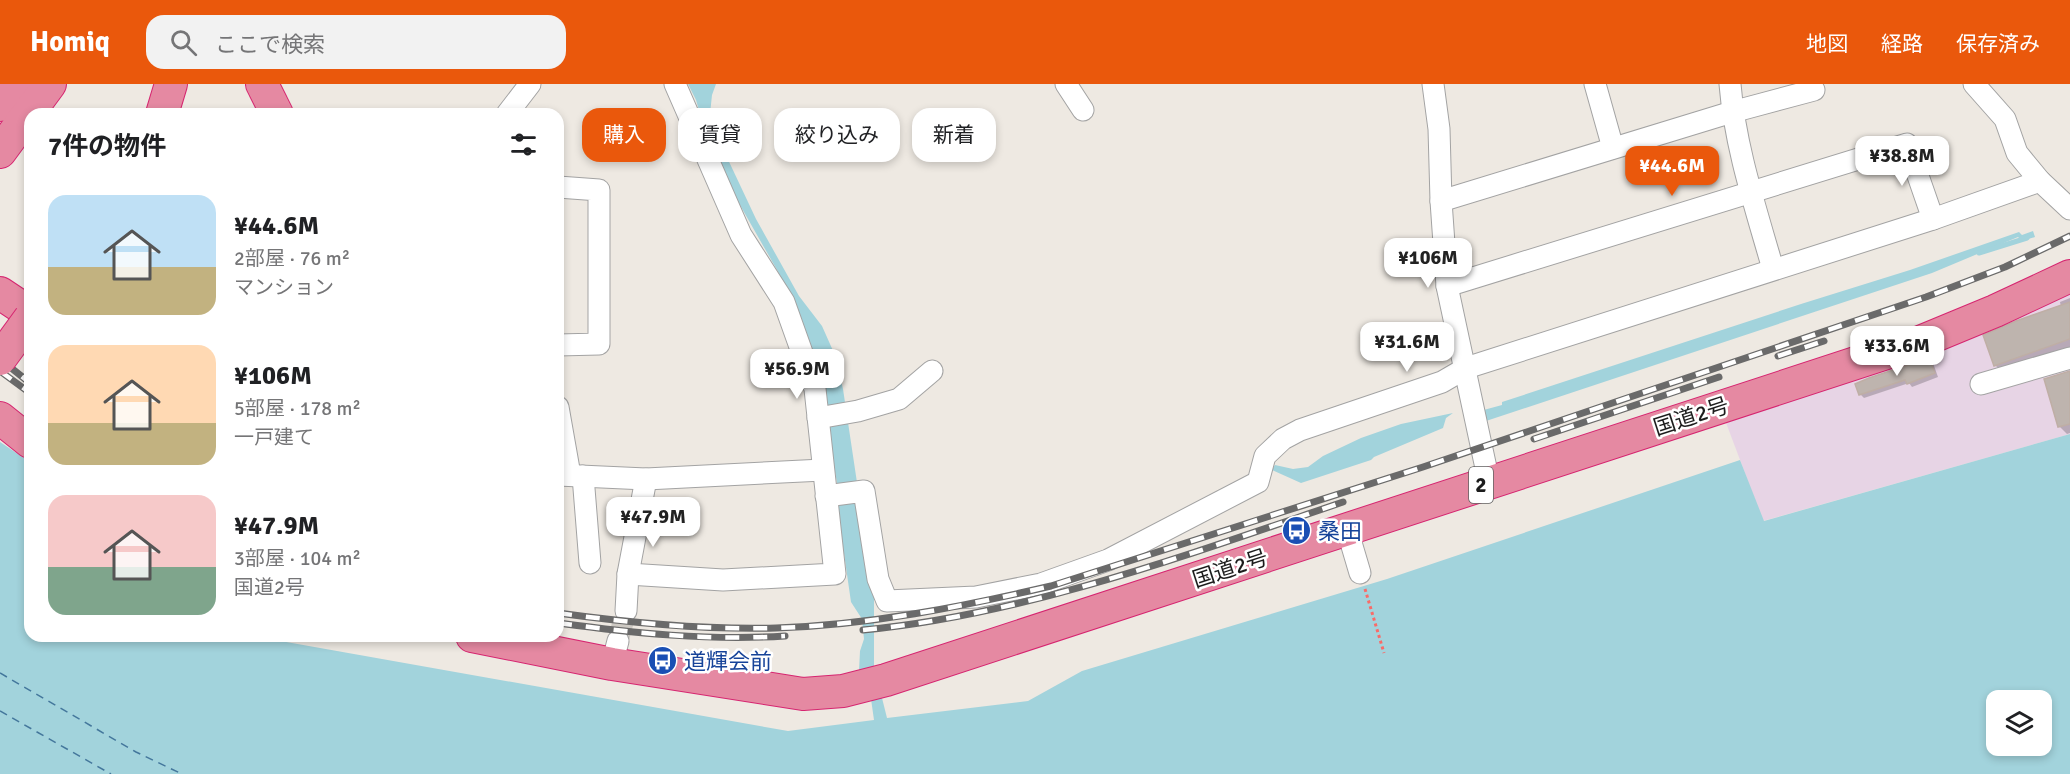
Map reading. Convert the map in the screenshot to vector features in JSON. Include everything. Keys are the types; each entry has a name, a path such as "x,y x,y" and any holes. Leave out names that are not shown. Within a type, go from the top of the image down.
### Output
{"highway":[{"path":"0,105 16,84"},
{"path":"32,108 50,84"},
{"path":"164,108 171,84"},
{"path":"262,84 275,108"},
{"path":"0,152 24,119"},
{"name":"国道2号","path":"522,642 615,653 803,694 843,691 874,683 1920,342 1995,311 2070,276"},
{"path":"0,293 24,309"},
{"path":"0,359 24,326"},
{"path":"0,418 24,437"}],"street":[{"path":"512,108 530,84"},
{"path":"1066,84 1083,110"},
{"path":"1433,84 1439,129 1447,286 1489,482"},
{"path":"1595,84 1613,148"},
{"path":"1730,84 1732,112 1751,193 1773,269"},
{"path":"1974,84 2005,118 2017,153 2040,181 2070,209"},
{"path":"628,574 723,580 835,574 815,388 784,302 741,235 685,89"},
{"path":"1441,201 1732,112 1814,90"},
{"path":"1447,286 1907,144 1933,219"},
{"path":"826,496 864,491 878,579 887,601 976,597 1041,584 1108,560 1258,482 1265,456 1283,439 1300,430 1442,382 1466,368 1933,219 2040,181"},
{"path":"564,188 599,190 599,344 564,345"},
{"path":"1981,384 2070,358"},
{"path":"818,418 858,411 899,399 932,371"},
{"path":"564,441 590,563"},
{"path":"570,475 646,479 823,470"},
{"path":"626,611 628,574 646,479"},
{"path":"1347,529 1360,573"}],"path":[{"path":"1360,573 1384,653"}],"shaded area":[{"path":"2070,289 2070,434 1763,521 1725,420"}],"water":[{"path":"688,84 716,84 711,108 698,108"},
{"path":"718,162 729,162 756,219 799,296 822,326 834,353 843,389 874,596 874,666 887,718 1028,701 1082,671 1387,579 1740,460 1764,521 2070,434 2070,774 0,774 0,442 24,458 24,642 286,642 788,731 874,720 871,699 859,671 860,651 864,639 862,619 851,602 837,505 840,499 828,434 789,291 732,191"},
{"path":"2033,231 2035,237 2022,241 2018,237 1932,273 1483,422 1480,411 1502,405 1502,402 1910,270 2019,232 2022,235"},
{"path":"1453,413 1446,418 1443,428 1371,460 1301,483 1272,470 1275,465 1293,469 1308,467 1323,456 1361,438 1401,424"}],"building":[{"path":"2070,302 2070,339 1994,366 1983,335"},
{"path":"1929,358 1935,373 1907,384 1905,380 1859,395 1855,384"},
{"path":"2070,371 2070,424 2058,427 2044,379"}],"waterway":[{"path":"1979,253 2027,238"}],"ferry route":[{"path":"0,673 136,752 182,774"},
{"path":"0,711 111,774"}],"tunnel":[{"path":"618,641 626,611"}],"railway":[{"path":"564,614 694,627 776,628 846,623 915,614 1051,586 1423,467 1926,297 2005,267 2070,236"},
{"path":"1778,356 1824,341"},
{"path":"0,359 24,378"},
{"path":"0,371 24,389"},
{"path":"1534,439 1719,377"},
{"path":"863,630 924,622 1045,597 1226,542 1343,502"},
{"path":"564,624 671,635 785,636"}],"place":[{"name":"桑田","path":"1297,531"},
{"name":"道輝会前","path":"663,661"}]}
